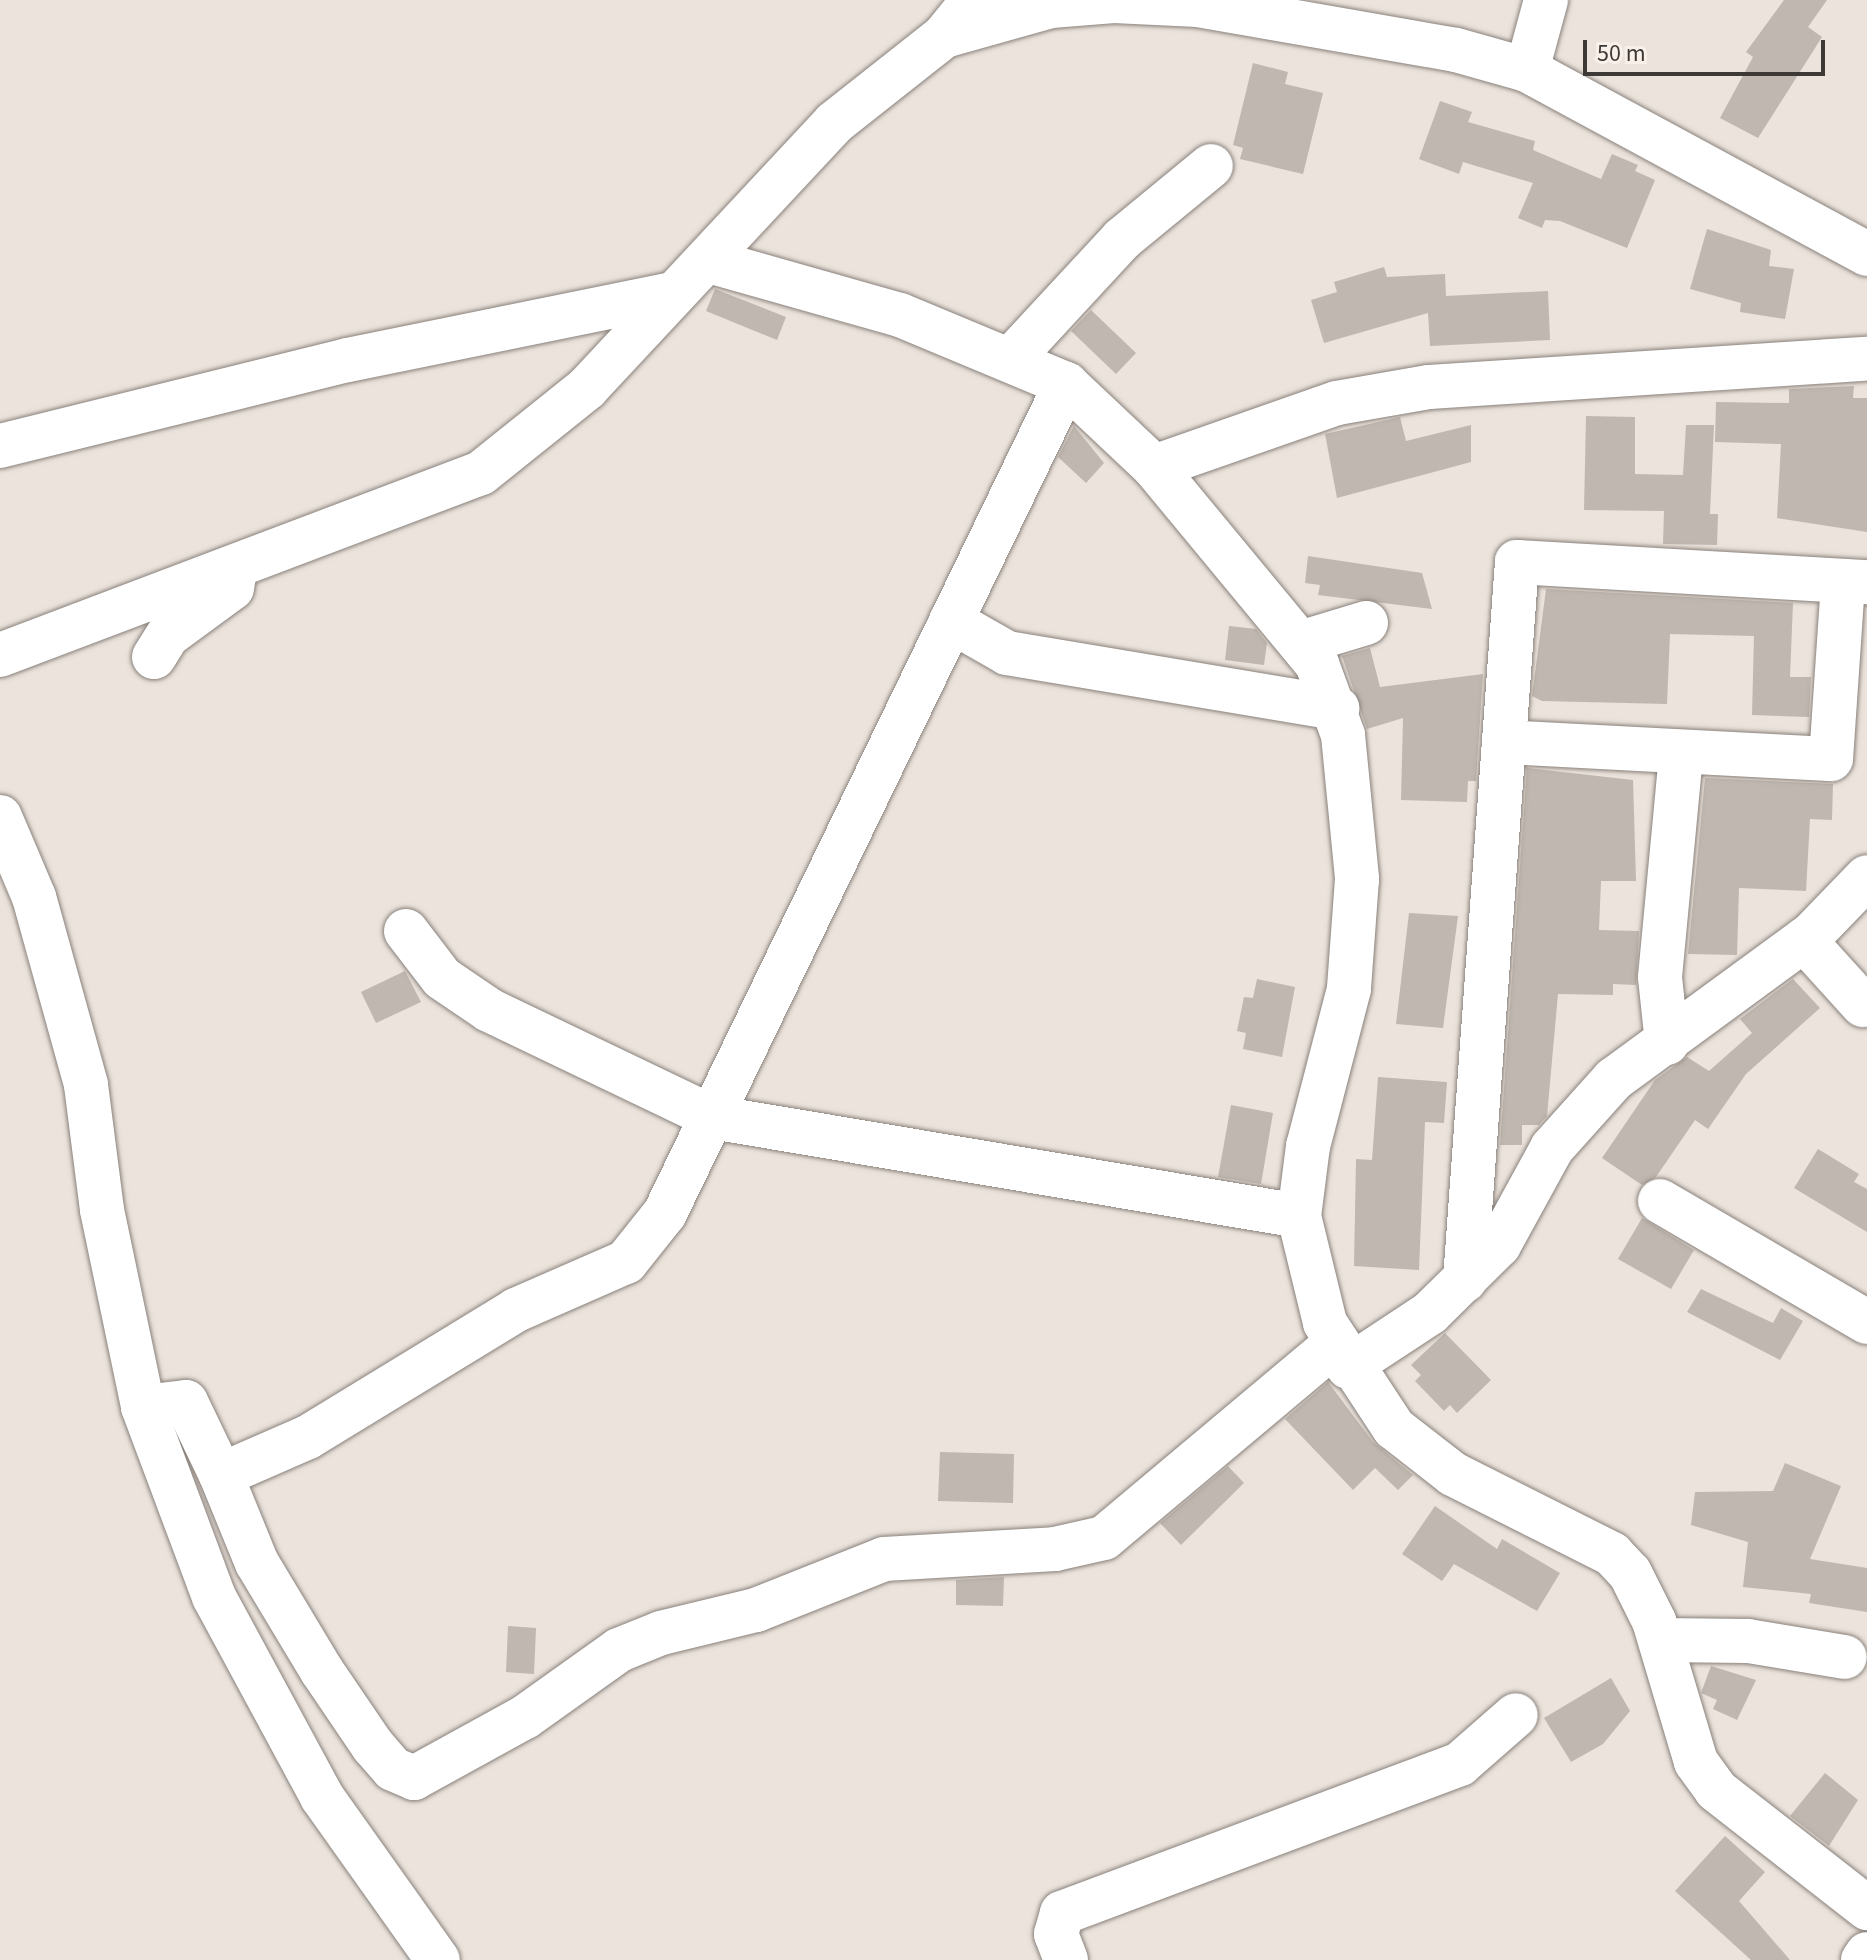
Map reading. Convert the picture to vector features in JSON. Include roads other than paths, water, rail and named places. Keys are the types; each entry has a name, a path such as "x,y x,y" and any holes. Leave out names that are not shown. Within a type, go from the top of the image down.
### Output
{"street":[{"path":"0,655 481,473 587,388 671,294 709,261 834,123 944,36 973,0"},
{"path":"1527,70 1546,0"},
{"path":"944,36 1051,6 1198,5 1456,50 1527,70 1867,254"},
{"path":"1011,359 1122,239 1211,166"},
{"path":"709,261 900,315 1066,384 1154,467 1300,643 1337,708 1356,863 1355,926 1349,989 1308,1146 1299,1216 1309,1272 1342,1355 1394,1428 1453,1474 1612,1554 1644,1594 1696,1762 1716,1790 1867,1908"},
{"path":"0,446 348,360 671,294"},
{"path":"1154,467 1337,403 1429,387 1867,359"},
{"path":"221,1475 308,1437 516,1310 626,1262 665,1213 1066,384"},
{"path":"1465,1280 1517,562 1855,581 1831,759 1681,754 1504,742"},
{"path":"154,657 168,635 232,588 235,568"},
{"path":"951,621 1007,653 1337,708"},
{"path":"1300,643 1366,623"},
{"path":"1667,1043 1660,977 1681,754"},
{"path":"0,817 34,897 86,1085 102,1210 143,1407 214,1597 322,1797 438,1960"},
{"path":"143,1407 186,1402 221,1475 257,1563 322,1671 373,1746 393,1769 414,1778 525,1717 619,1650 661,1633 756,1610 859,1564 1104,1538 1342,1355 1465,1280 1499,1245 1552,1148 1614,1079 1804,940 1867,877"},
{"path":"406,931 442,978 489,1010 712,1117 1299,1216"},
{"path":"1804,940 1863,1005"},
{"path":"1660,1201 1867,1322"},
{"path":"1660,1640 1748,1641 1845,1657"},
{"path":"1066,1960 1056,1934 1062,1913 1460,1764 1516,1715"},
{"path":"1863,1960 1867,1954"}]}
